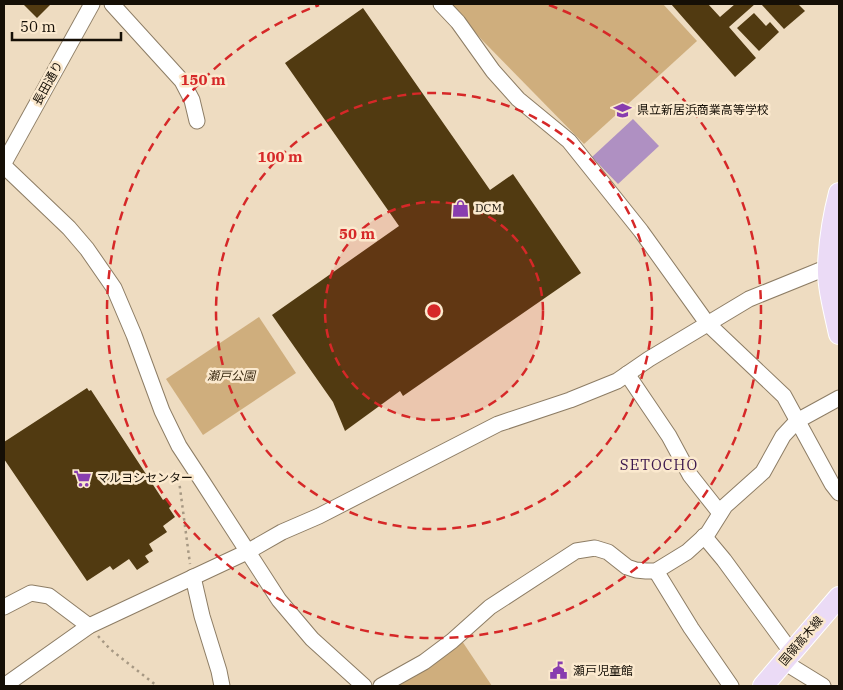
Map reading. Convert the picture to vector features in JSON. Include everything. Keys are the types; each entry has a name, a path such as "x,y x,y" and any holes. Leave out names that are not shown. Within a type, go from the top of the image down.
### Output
{"main road":[{"path":"839,194 828,267 833,308 839,334"},
{"name":"国領高木線","path":"763,686 839,597"}],"street":[{"name":"長田通り","path":"4,164 92,4"},
{"path":"112,4 182,81 192,100 197,121"},
{"path":"441,4 458,22 493,71 518,99 569,142 641,230 707,323 784,396 832,484 839,493"},
{"path":"4,164 69,228 87,249 114,288 134,335 162,411 179,446 279,600 312,640 364,686"},
{"path":"4,686 21,681 89,626 247,552 282,532 319,516 498,424 570,400 617,381 648,359 749,299 828,267"},
{"path":"627,374 669,436 690,475 720,513"},
{"path":"381,686 424,662 452,641 490,607 576,551 595,548 608,552 627,567 636,570 656,571 687,552 704,536 720,513 763,472 783,436 797,421 839,398"},
{"path":"704,536 724,560 788,658 823,686"},
{"path":"656,571 691,628 731,686"},
{"path":"193,578 222,686"},
{"path":"4,607 31,594 49,596 89,626"}],"path":[{"path":"178,472 188,555 193,578"},
{"path":"89,626 110,649 157,686"}],"green space":[{"path":"450,4 663,4 697,41 584,144 483,41"},
{"name":"瀬戸公園","path":"259,317 296,373 203,435 166,379"},
{"path":"462,641 492,686 396,686"}],"shaded area":[{"path":"633,119 659,146 618,184 592,157"}],"building":[{"path":"23,4 51,4 37,18"},
{"path":"671,4 708,4 720,17 735,4 755,4 729,27 756,58 735,77"},
{"path":"761,4 798,4 805,11 784,29"},
{"name":"DCM","path":"363,8 490,190 513,174 581,273 403,396 400,391 345,431 333,402 272,315 399,226 285,63"},
{"path":"754,13 766,26 770,22 779,32 759,51 737,28"},
{"name":"マルヨシセンター","path":"87,388 89,391 91,390 163,500 166,498 171,506 169,508 175,517 163,526 167,532 149,544 153,551 145,556 149,562 137,570 129,559 113,570 110,566 87,581 4,459 4,442"}],"place":[{"name":"県立新居浜商業高等学校","path":"623,110"},
{"name":"DCM","path":"461,208"},
{"name":"マルヨシセンター","path":"83,478"},
{"name":"瀬戸児童館","path":"559,671"}],"district":[{"name":"SETOCHO","path":"659,465"}]}
